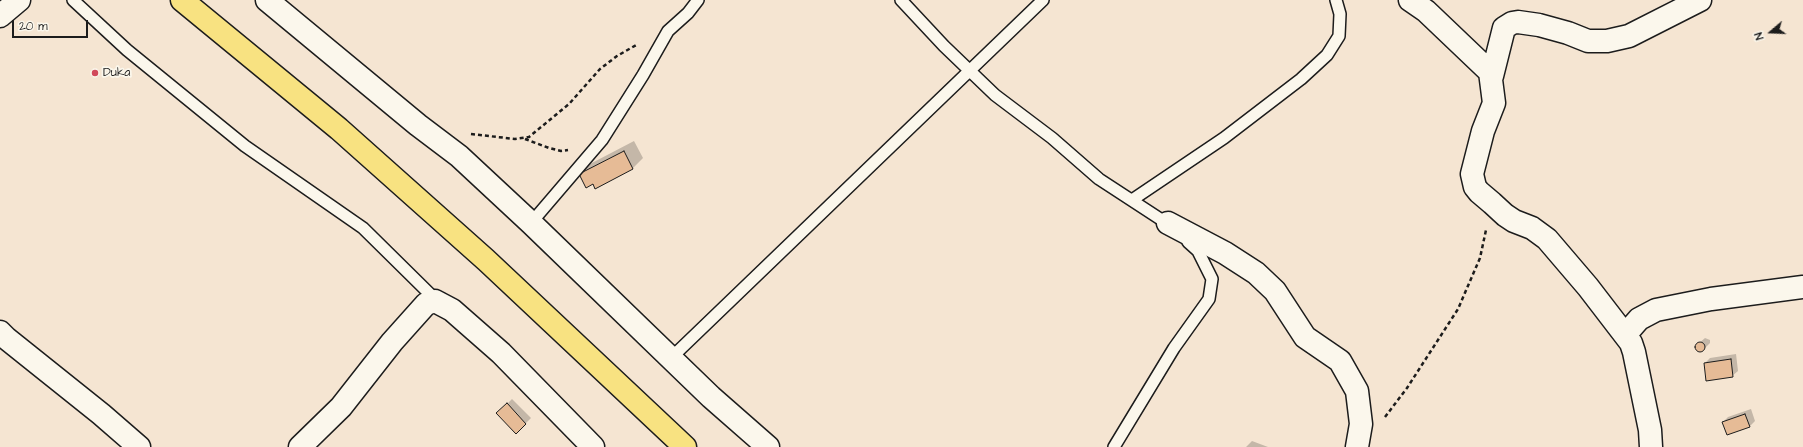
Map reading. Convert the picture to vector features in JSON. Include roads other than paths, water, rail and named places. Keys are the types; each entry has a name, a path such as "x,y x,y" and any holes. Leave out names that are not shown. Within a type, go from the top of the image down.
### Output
{"highway":[{"path":"182,0 339,129 486,260 685,447"}],"street":[{"path":"0,16 19,0"},
{"path":"267,0 412,120 459,156 531,223 710,397 768,447"},
{"path":"1410,0 1426,11 1480,61 1492,76"},
{"path":"1651,447 1650,430 1634,352 1625,335 1588,287 1547,239 1532,228 1514,222 1505,215 1479,192 1475,187 1472,174 1483,131 1494,103 1492,76 1504,28 1512,23 1518,22 1568,32 1588,41 1607,41 1629,36 1700,0"},
{"path":"1168,223 1225,254 1256,273 1275,291 1305,337 1340,361 1357,391 1361,424 1357,447"},
{"path":"1625,335 1639,319 1656,310 1711,299 1803,287"},
{"path":"300,447 341,408 392,342 426,304 432,302 439,302 468,323 501,353 593,447"},
{"path":"2,338 101,414 139,447"}],"lane":[{"path":"73,0 127,50 245,146 363,228 439,302"},
{"path":"531,223 602,140 643,75 668,31 688,13 698,0"},
{"path":"901,0 944,46 995,95 1052,138 1099,179 1168,223 1198,251 1212,279 1209,298 1174,348 1114,447"},
{"path":"671,358 1043,0"},
{"path":"1132,200 1224,138 1301,79 1327,55 1339,36 1340,14 1336,0"}],"place":[{"name":"Duka","path":"95,73"}]}
